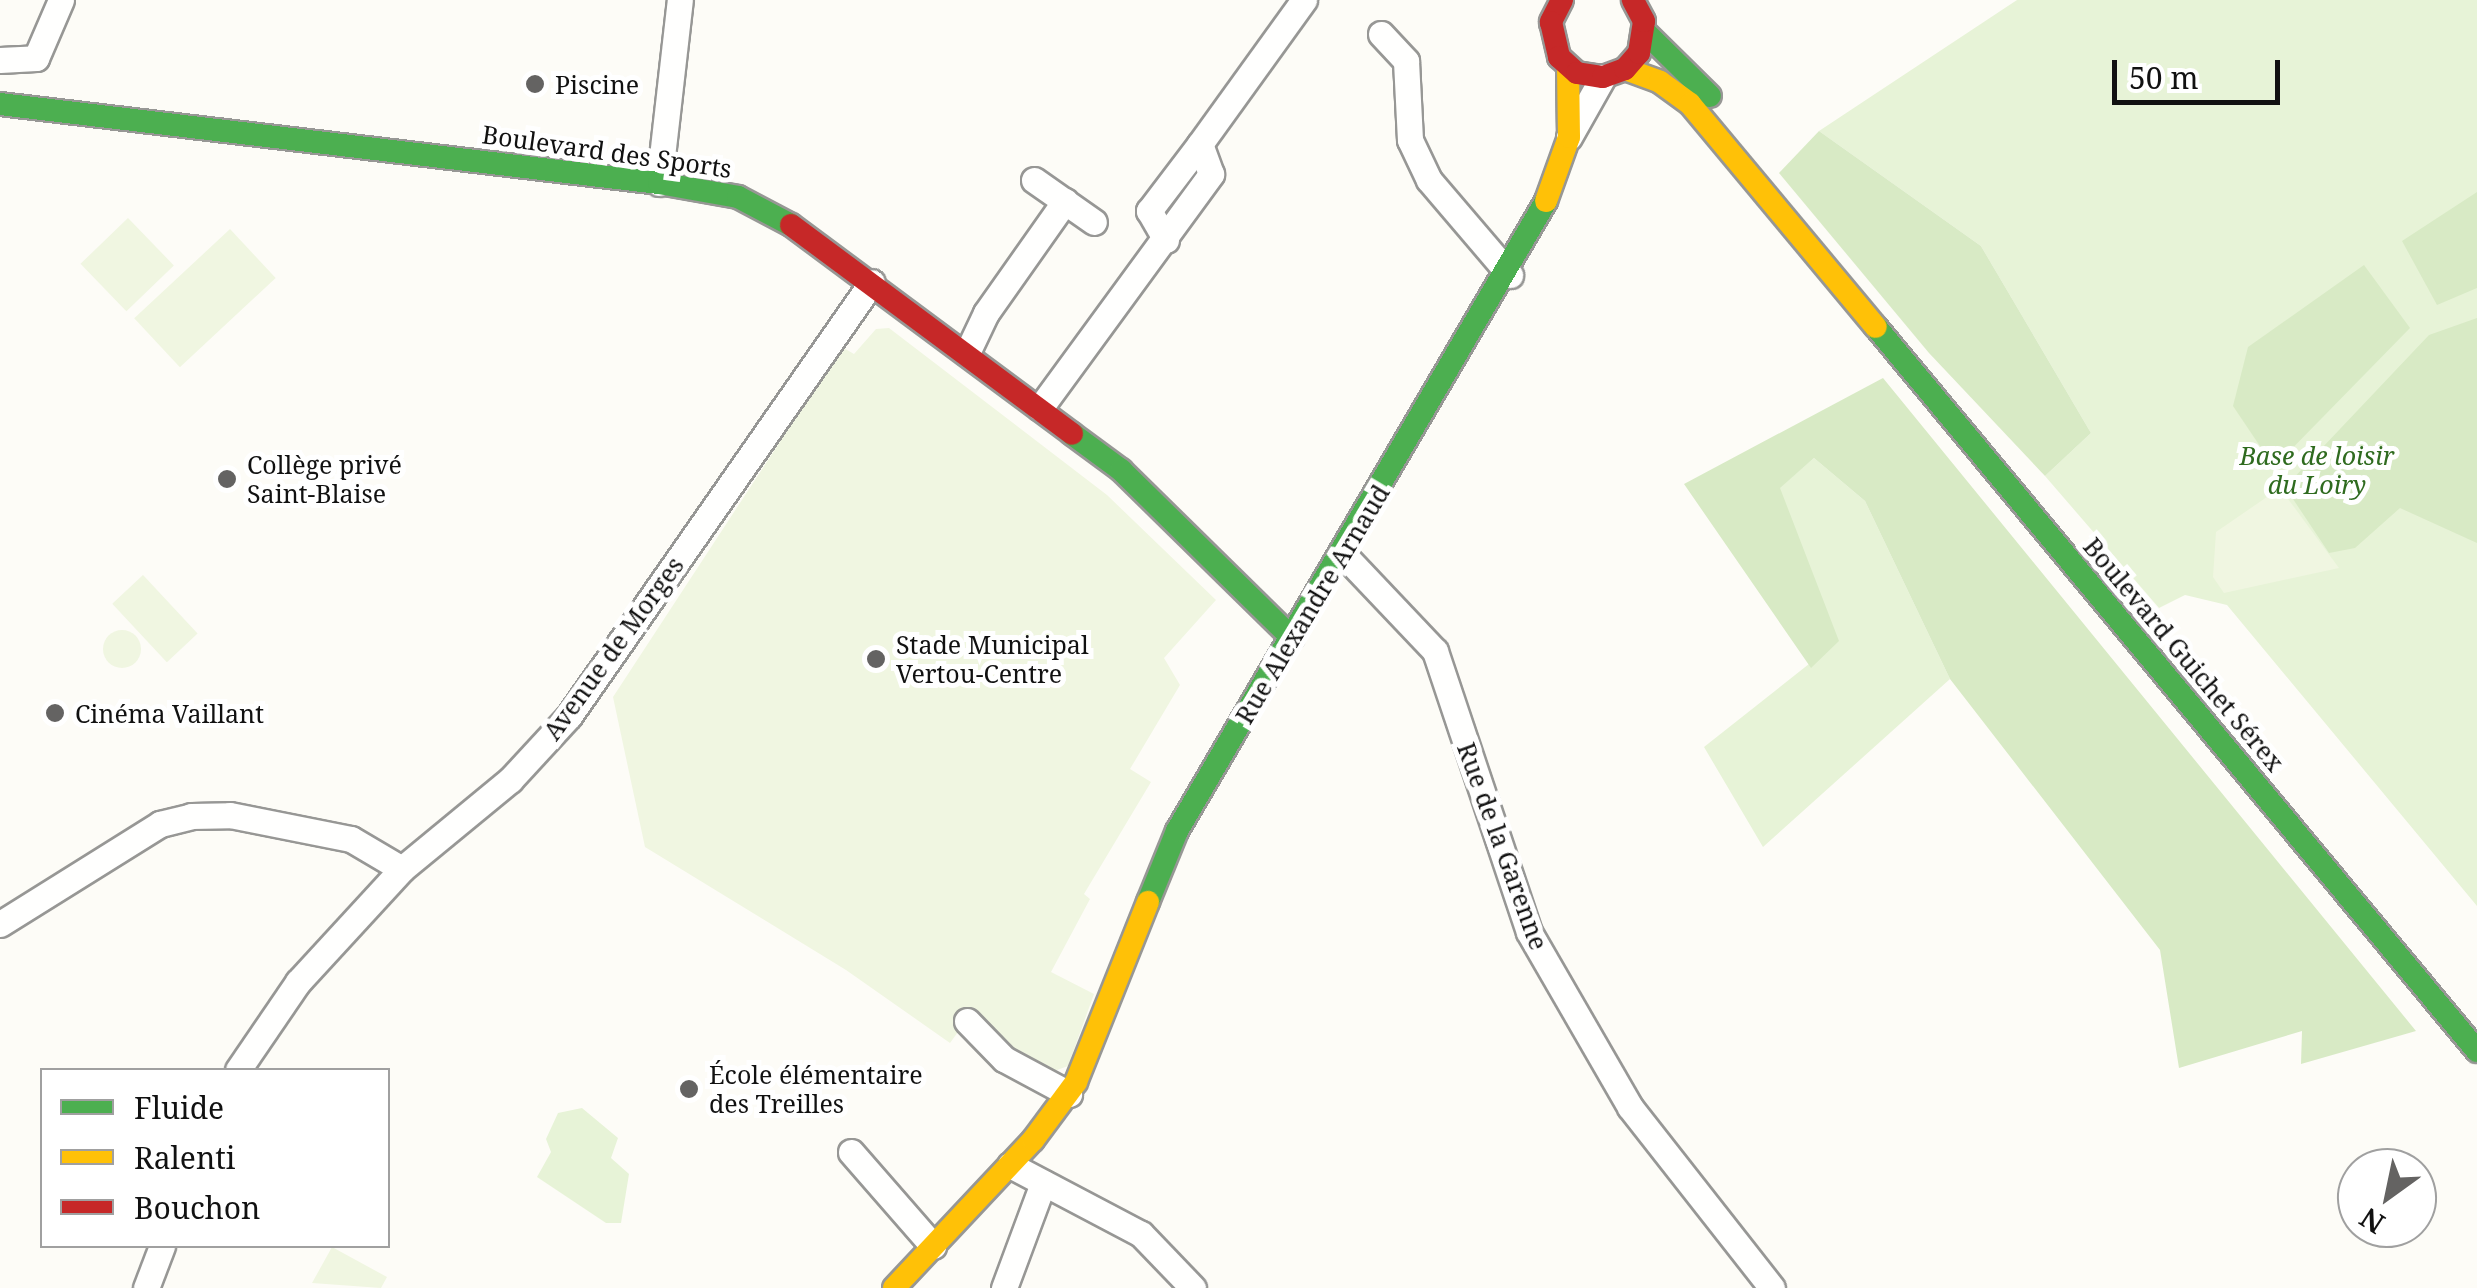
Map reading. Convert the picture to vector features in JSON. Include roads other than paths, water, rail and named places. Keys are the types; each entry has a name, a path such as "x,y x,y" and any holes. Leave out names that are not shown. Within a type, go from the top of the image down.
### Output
{"street":[{"path":"0,60 36,58 61,0"},
{"path":"659,182 680,0"},
{"path":"1040,408 1211,174 1200,144 1304,0"},
{"path":"1614,73 1639,53 1645,32 1634,1"},
{"name":"Rue Alexandre Arnaud","path":"1552,5 1553,46 1568,67 1569,137"},
{"name":"Boulevard Guichet Sérex","path":"1645,32 1726,114 1827,250 1849,292"},
{"path":"1381,34 1406,60 1410,140 1429,180 1510,275"},
{"name":"Boulevard Guichet Sérex","path":"1568,67 1660,82 1690,104 2477,1051"},
{"name":"Rue Alexandre Arnaud","path":"894,1288 1010,1165 1072,1088 1177,831 1510,275 1539,222 1569,137 1614,73"},
{"name":"Boulevard des Sports","path":"0,104 659,182 738,197 772,210 1122,470 1292,638"},
{"path":"1034,180 1094,222"},
{"path":"967,353 986,313 1065,200"},
{"name":"Avenue de Morges","path":"239,1068 298,982 402,869 496,793 569,716 872,282"},
{"name":"Rue de la Garenne","path":"1342,554 1435,650 1529,932 1630,1106 1772,1288"},
{"path":"0,924 160,824 191,816 230,816 351,839 402,869"},
{"path":"967,1021 1004,1059 1072,1088"},
{"path":"1004,1288 1047,1182 1046,1153 1032,1140"},
{"path":"852,1152 934,1246"},
{"path":"1010,1165 1141,1234 1193,1288"},
{"path":"146,1288 161,1248"}],"place":[{"name":"Piscine","path":"535,84"},
{"name":"Collège privé Saint-Blaise","path":"227,479"},
{"name":"Stade Municipal Vertou-Centre","path":"876,659"},
{"name":"Cinéma Vaillant","path":"55,713"},
{"name":"École élémentaire des Treilles","path":"689,1089"}],"park label":[{"name":"Base de loisir du Loiry","path":"2317,470"}]}
